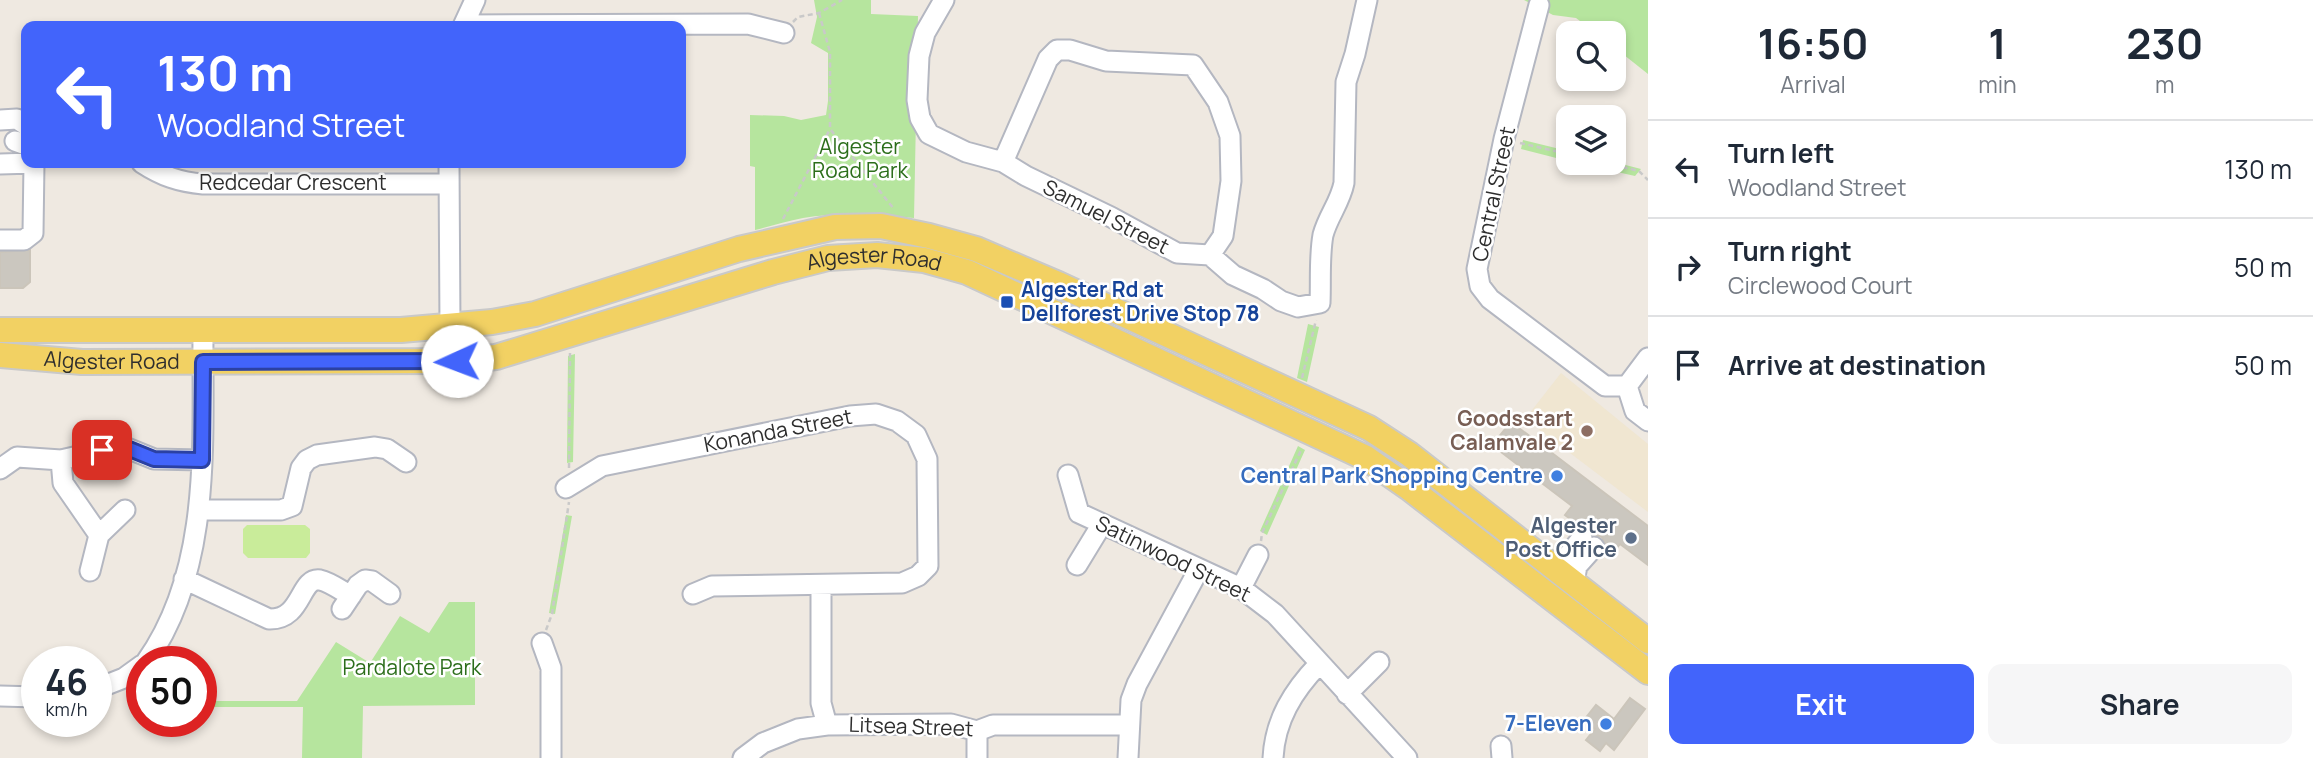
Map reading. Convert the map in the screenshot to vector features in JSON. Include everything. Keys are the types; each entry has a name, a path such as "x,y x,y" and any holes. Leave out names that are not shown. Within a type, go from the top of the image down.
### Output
{"main road":[{"name":"Algester Road","path":"0,330 401,330 450,327 535,314 739,249 835,227 881,226 975,249 1058,284 1368,428 1399,448 1648,641"},
{"name":"Algester Road","path":"0,355 82,362 457,361 496,357 828,258 877,255 924,260 967,272 1366,458 1648,672"}],"street":[{"path":"466,21 475,0"},
{"name":"Samuel Street","path":"944,0 925,33 919,55 917,100 920,118 929,134 967,152 1003,162 1177,253 1210,255"},
{"path":"1003,162 1048,59 1057,50 1070,50 1106,61 1193,65 1218,102 1230,136 1231,181 1223,236 1210,255 1233,275 1281,301 1298,307 1320,303 1323,237 1328,219 1341,198 1344,183 1346,82 1367,0"},
{"name":"Central Street","path":"1538,5 1504,139 1477,269 1479,286 1490,299 1605,386 1627,386"},
{"path":"686,24 748,24 784,33"},
{"path":"0,120 17,119 21,122"},
{"path":"0,164 21,163"},
{"path":"0,240 33,244 34,168"},
{"name":"Redcedar Crescent","path":"149,168 180,182 202,184 449,184"},
{"path":"449,168 450,327 457,361"},
{"path":"157,646 184,579 199,510 203,330"},
{"path":"1648,358 1627,386 1635,411 1648,421"},
{"name":"Konanda Street","path":"566,488 602,466 850,416 876,414 897,421 916,435 927,459 928,566 918,576 902,583 821,585"},
{"path":"0,469 17,457 61,460 122,446 154,459 202,460"},
{"path":"199,510 281,510 292,506 301,467 317,455 374,447 387,449 406,462"},
{"path":"61,460 63,483 99,535"},
{"name":"Satinwood Street","path":"1068,475 1079,513 1241,588 1275,614 1407,758"},
{"path":"90,571 99,535 125,510"},
{"path":"1077,565 1102,524"},
{"path":"1551,564 1566,558 1588,542 1577,566 1574,582"},
{"path":"1241,588 1258,555"},
{"path":"1128,758 1128,725 1131,701 1137,684 1199,569"},
{"path":"184,579 269,620 280,620 288,615 307,585 313,581 320,580 346,603 358,585 365,580 372,581 390,594"},
{"path":"694,594 712,586 821,585 821,703 827,724"},
{"path":"542,643 551,668 551,758"},
{"path":"1347,694 1378,662"},
{"path":"1273,758 1274,740 1283,713 1300,684 1319,664"},
{"path":"0,696 21,697"},
{"name":"Litsea Street","path":"743,758 763,743 798,729 827,724 951,724 977,731 993,725 1128,725"},
{"path":"977,731 977,758"}],"path":[{"path":"784,33 797,17 819,13 842,0"},
{"path":"784,227 783,219 830,129 830,51 819,13"},
{"path":"830,129 899,216"},
{"path":"1504,139 1556,151"},
{"path":"1626,168 1639,171 1648,180"},
{"path":"1294,395 1302,379 1320,303"},
{"path":"542,643 552,614 570,505 566,488 569,470 571,356 568,347"},
{"path":"1258,555 1262,533 1309,431"}],"shaded area":[{"name":"Goodsstart Calamvale 2","path":"1561,373 1648,444 1648,512 1525,419"}],"green space":[{"name":"Algester Road Park","path":"814,0 871,0 871,14 918,16 914,218 831,215 803,218 755,230 755,167 750,166 750,115 784,116 801,120 826,115 828,53 811,43 817,17"},
{"path":"1524,0 1648,0 1648,74 1626,57 1626,21 1580,21 1553,15"},
{"path":"1523,140 1556,148 1556,158 1521,149"},
{"path":"1626,165 1641,169 1635,176 1626,174"},
{"path":"1308,324 1319,327 1307,382 1297,378"},
{"path":"575,354 573,462 567,463 568,356"},
{"path":"1298,446 1305,450 1267,535 1260,531"},
{"path":"566,515 572,516 555,614 549,613"},
{"path":"247,525 305,525 310,529 310,553 306,558 248,558 243,553 243,529"},
{"name":"Pardalote Park","path":"449,602 475,602 475,705 363,706 362,758 302,758 303,707 217,707 217,701 297,701 336,642 370,663 400,616 429,633"}],"building":[{"path":"30,250 30,282 23,288 0,288 0,252"},
{"name":"Central Park Shopping Centre","path":"1511,422 1648,526 1648,565 1620,544 1613,552 1602,537 1594,535 1589,528 1580,526 1565,515 1572,506 1492,445"},
{"name":"7-Eleven","path":"1630,698 1645,709 1614,750 1606,743 1600,751 1586,740 1595,729 1584,720 1596,705 1614,719"}],"place":[{"name":"Algester Rd at Dellforest Drive Stop 78","path":"1007,302"},
{"name":"Goodsstart Calamvale 2","path":"1587,431"},
{"name":"Central Park Shopping Centre","path":"1557,476"},
{"name":"Algester Post Office","path":"1631,538"},
{"name":"7-Eleven","path":"1606,724"}],"route":[{"path":"102,450 122,446 154,459 202,460 203,362 457,361"}]}
